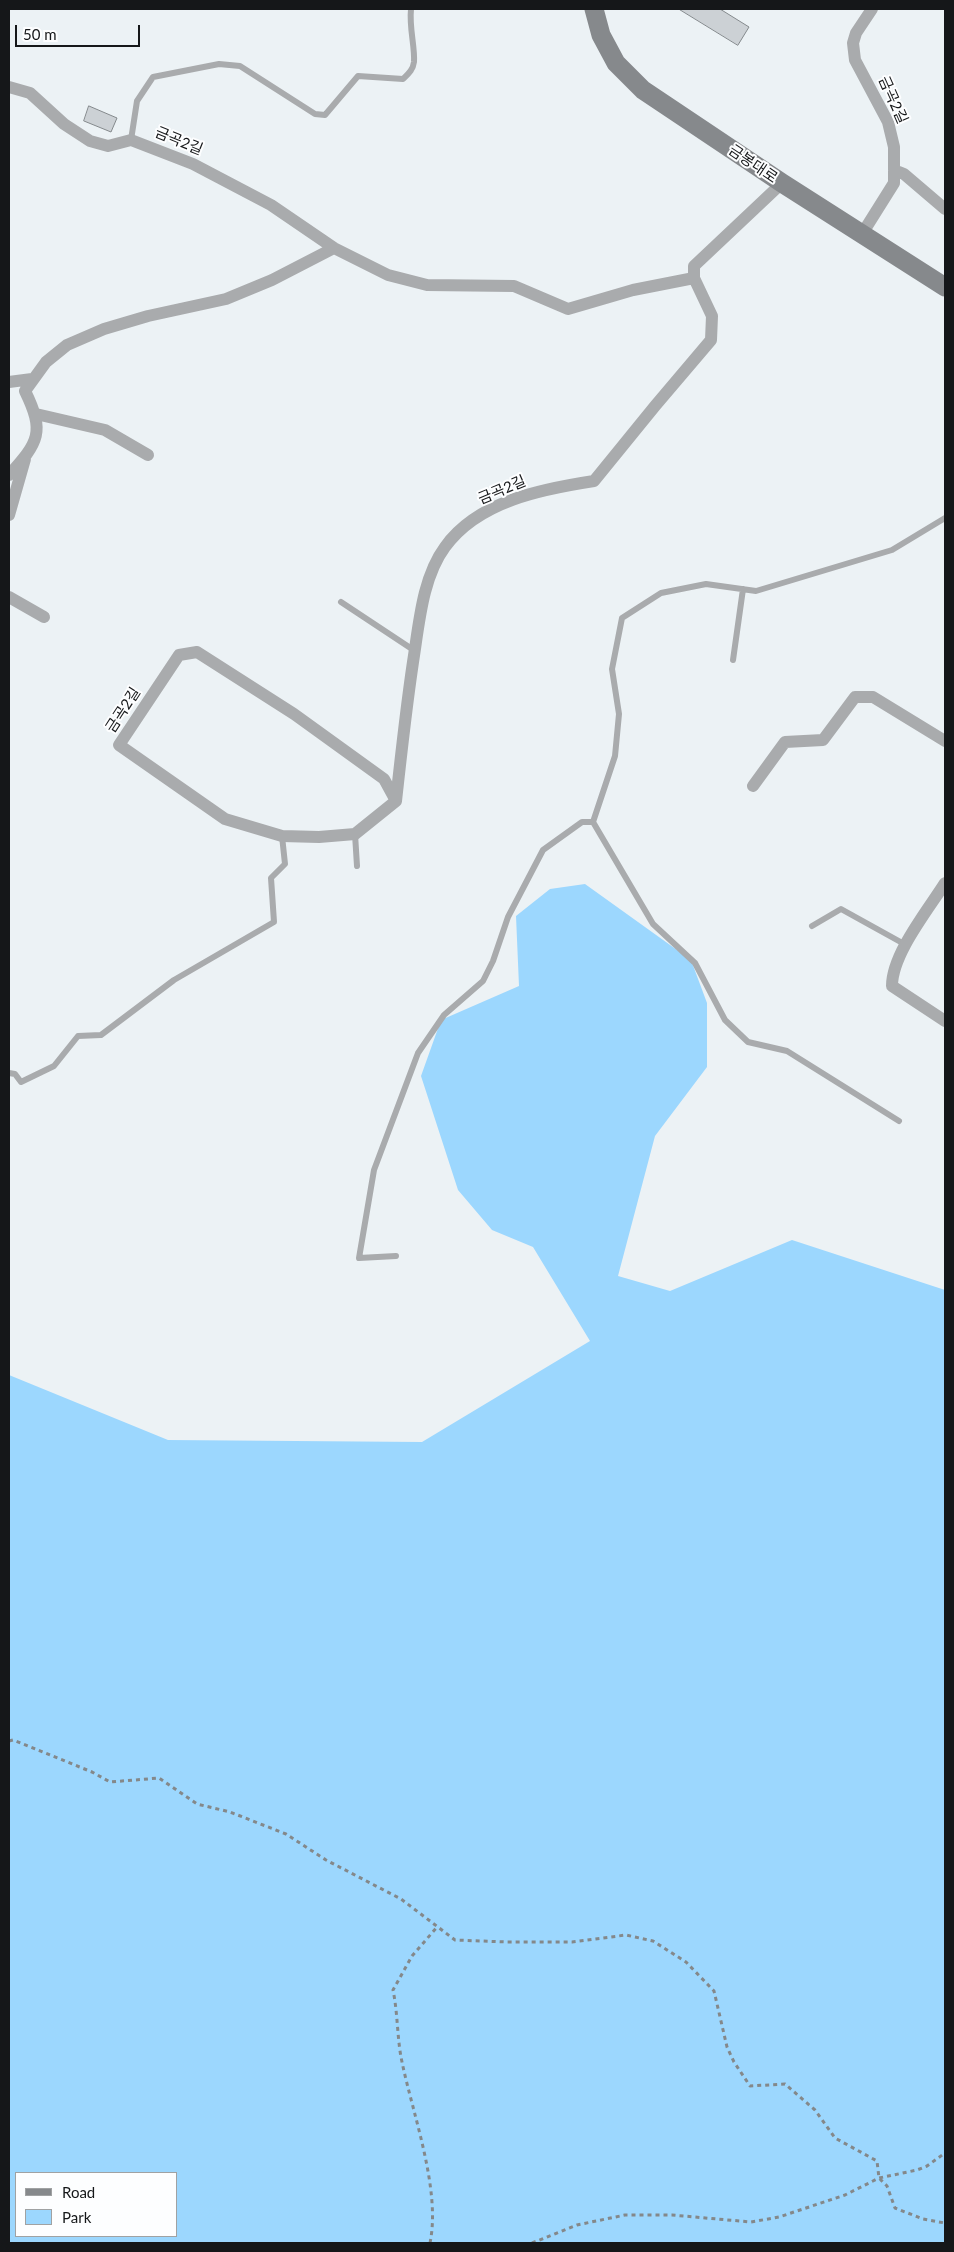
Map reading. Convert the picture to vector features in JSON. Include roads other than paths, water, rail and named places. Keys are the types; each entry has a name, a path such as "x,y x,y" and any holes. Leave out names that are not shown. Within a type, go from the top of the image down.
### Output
{"street":[{"name":"금봉대로","path":"594,9 601,35 616,62 643,90 782,183 945,287"},
{"name":"금곡2길","path":"862,234 894,183 894,147 888,122 855,60 853,43 856,32 872,9"},
{"name":"금곡2길","path":"9,88 30,93 64,124 90,141 108,146 131,140 193,164 271,205 334,248 388,275 427,285 514,286 568,309 633,290 694,278 712,316 711,340 594,481 520,497 486,512 457,534 445,547 430,576 422,608 396,802"},
{"path":"894,170 904,174 945,209"},
{"path":"694,278 694,266 782,183"},
{"path":"9,515 26,457 38,435 36,414 24,391 46,362 67,345 104,329 148,316 226,299 272,280 334,248"},
{"path":"9,382 32,379"},
{"path":"36,414 105,430 148,456"},
{"path":"9,475 26,457"},
{"path":"9,597 44,617"},
{"name":"금곡2길","path":"356,834 319,837 282,836 225,819 118,745 179,655 197,652 294,714 384,779 396,802"},
{"path":"753,786 785,742 823,740 855,697 873,697 945,741"},
{"path":"356,834 396,802"},
{"path":"945,883 906,945 892,975 892,986 945,1022"}],"lane":[{"path":"131,140 136,101 153,77 219,64 240,66 315,114 325,115 358,76 403,79 410,72 414,62 409,25 411,9"},
{"path":"899,1121 786,1051 748,1042 724,1020 695,963 653,924 594,822 615,756 619,714 612,669 622,618 661,593 706,584 756,591 892,550 945,518"},
{"path":"733,660 743,589"},
{"path":"341,602 415,651"},
{"path":"396,1256 359,1258 374,1170 418,1053 444,1015 483,981 508,918 543,850 582,822 594,822"},
{"path":"356,834 357,866"},
{"path":"9,1073 15,1074 21,1082 54,1066 78,1036 101,1034 174,980 274,922 271,878 285,864 282,836"},
{"path":"812,926 841,909 906,945"}]}
